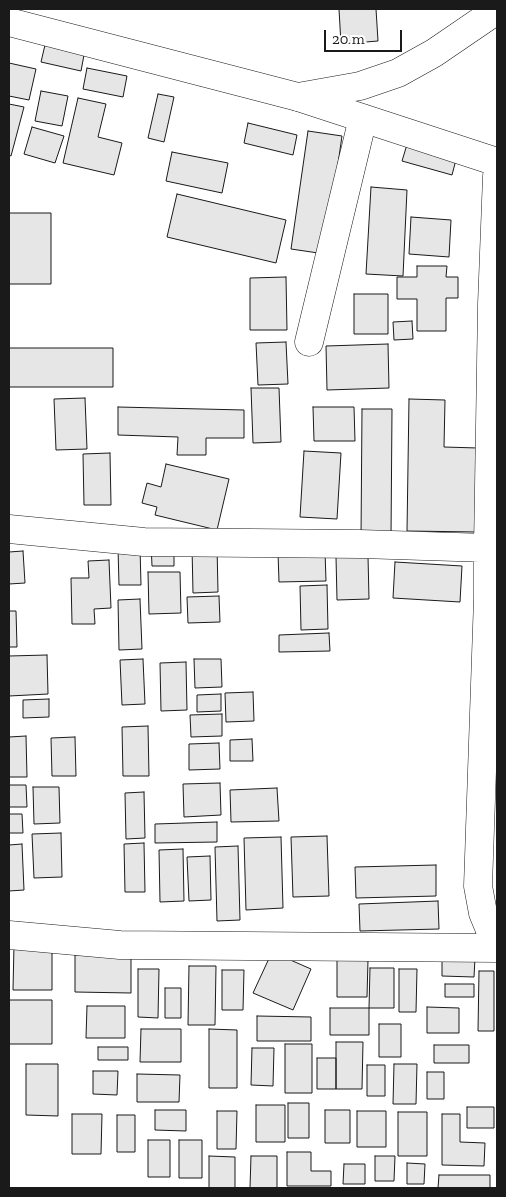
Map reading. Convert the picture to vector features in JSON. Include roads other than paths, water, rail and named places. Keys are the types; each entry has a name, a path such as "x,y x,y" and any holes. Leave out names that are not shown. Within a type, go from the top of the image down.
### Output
{"main road":[{"path":"298,97 360,86 398,73 434,53 497,10"},
{"path":"9,22 298,97 497,162"},
{"path":"309,342 363,118"},
{"path":"9,935 120,945 497,948 483,913 478,886 493,597 488,548 492,304 497,176"},
{"path":"9,529 144,542 360,544 488,548"}]}
